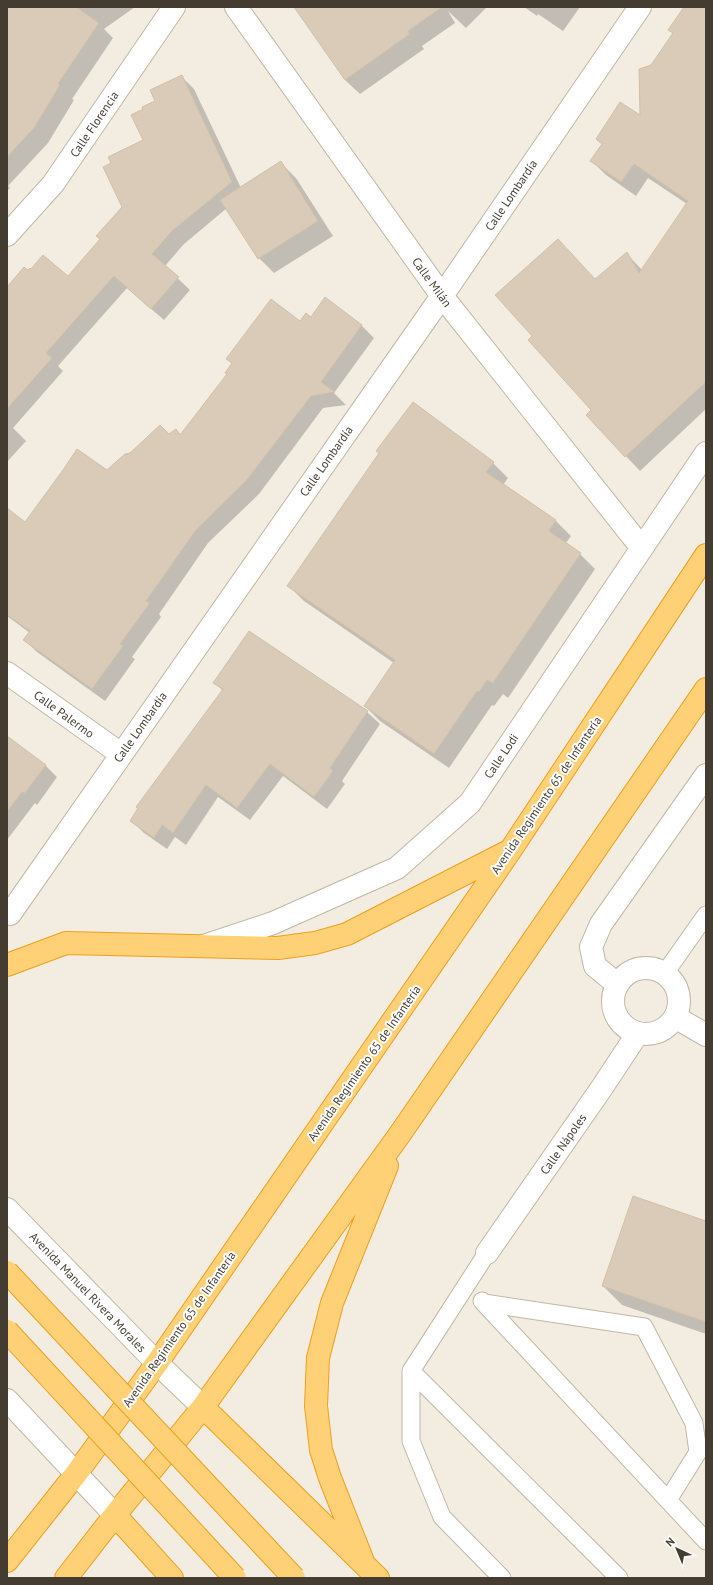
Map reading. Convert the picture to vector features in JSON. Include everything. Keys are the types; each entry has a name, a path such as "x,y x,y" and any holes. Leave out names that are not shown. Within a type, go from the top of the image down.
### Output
{"highway":[{"name":"Avenida Regimiento 65 de Infantería","path":"7,1561 76,1474 157,1363 510,851 706,555"},
{"path":"66,1578 115,1515 204,1407 400,1134 706,689"},
{"path":"7,965 66,943 278,948 315,943 347,934 510,851"},
{"path":"371,1571 330,1478 321,1450 316,1406 318,1358 332,1303 400,1134"},
{"path":"7,1272 294,1578"},
{"path":"7,1331 235,1578"},
{"path":"204,1407 371,1571"},
{"path":"115,1515 172,1578"}],"street":[{"name":"Calle Florencia","path":"7,235 53,184 174,7"},
{"name":"Calle Milán","path":"236,7 442,296 642,546"},
{"name":"Calle Lombardía","path":"10,914 442,296 640,7"},
{"name":"Calle Lodi","path":"201,946 273,923 397,868 470,803 706,453"},
{"name":"Calle Palermo","path":"7,673 121,754"},
{"path":"617,984 595,966 591,948 601,924 706,775"},
{"path":"644,968 655,969 665,973 673,981 678,991 680,1002 676,1017 663,1030 653,1034 642,1035 631,1032 622,1025 616,1016 613,1006 613,995 617,984 624,976 634,970 644,968"},
{"path":"676,1017 706,1035"},
{"name":"Calle Nápoles","path":"487,1253 597,1096 638,1033"},
{"name":"Avenida Manuel Rivera Morales","path":"7,1209 157,1363 204,1407"},
{"path":"7,1400 115,1515"}],"lane":[{"path":"665,973 706,914"},
{"path":"487,1253 411,1371 411,1441 442,1517 502,1578"},
{"path":"466,1285 706,1541"},
{"path":"484,1303 644,1327 694,1423 698,1452 668,1500"},
{"path":"411,1371 619,1578"}],"building":[{"path":"7,7 76,7 99,23 58,84 60,85 34,128 7,157"},
{"path":"294,7 442,7 408,31 410,34 345,80"},
{"path":"684,7 706,7 706,382 625,457 586,415 591,410 528,340 532,336 495,295 558,239 595,279 627,252 639,273 688,201 634,164 621,182 590,161 602,144 596,139 620,102 640,115 639,69 651,65 673,33 668,30"},
{"path":"182,75 232,182 172,231 152,254 179,277 151,309 114,276 46,353 52,358 7,409 7,287 24,267 28,270 30,268 31,269 43,255 68,276 100,239 96,236 122,207 103,167 111,163 108,157 143,140 131,115 143,109 142,107 155,101 150,90"},
{"path":"281,161 318,221 258,259 220,200"},
{"path":"325,297 362,325 321,382 335,392 311,396 246,481 196,530 146,601 150,603 120,644 123,646 92,689 23,640 30,631 7,615 7,508 25,522 77,449 107,470 125,454 130,453 160,425 169,434 176,429 180,435 227,374 225,373 232,363 226,359 271,299 300,321 306,313 311,317"},
{"path":"413,402 494,462 486,472 556,520 549,531 581,553 493,683 487,680 479,692 477,691 434,754 364,706 395,660 287,586 379,453 376,451"},
{"path":"249,631 368,711 330,768 333,771 314,797 270,764 237,808 206,785 173,833 162,825 154,838 130,821 138,808 136,807 223,689 213,683"},
{"path":"7,736 46,765 25,793 22,792 7,812"},
{"path":"633,1196 706,1221 706,1322 602,1286"}]}
